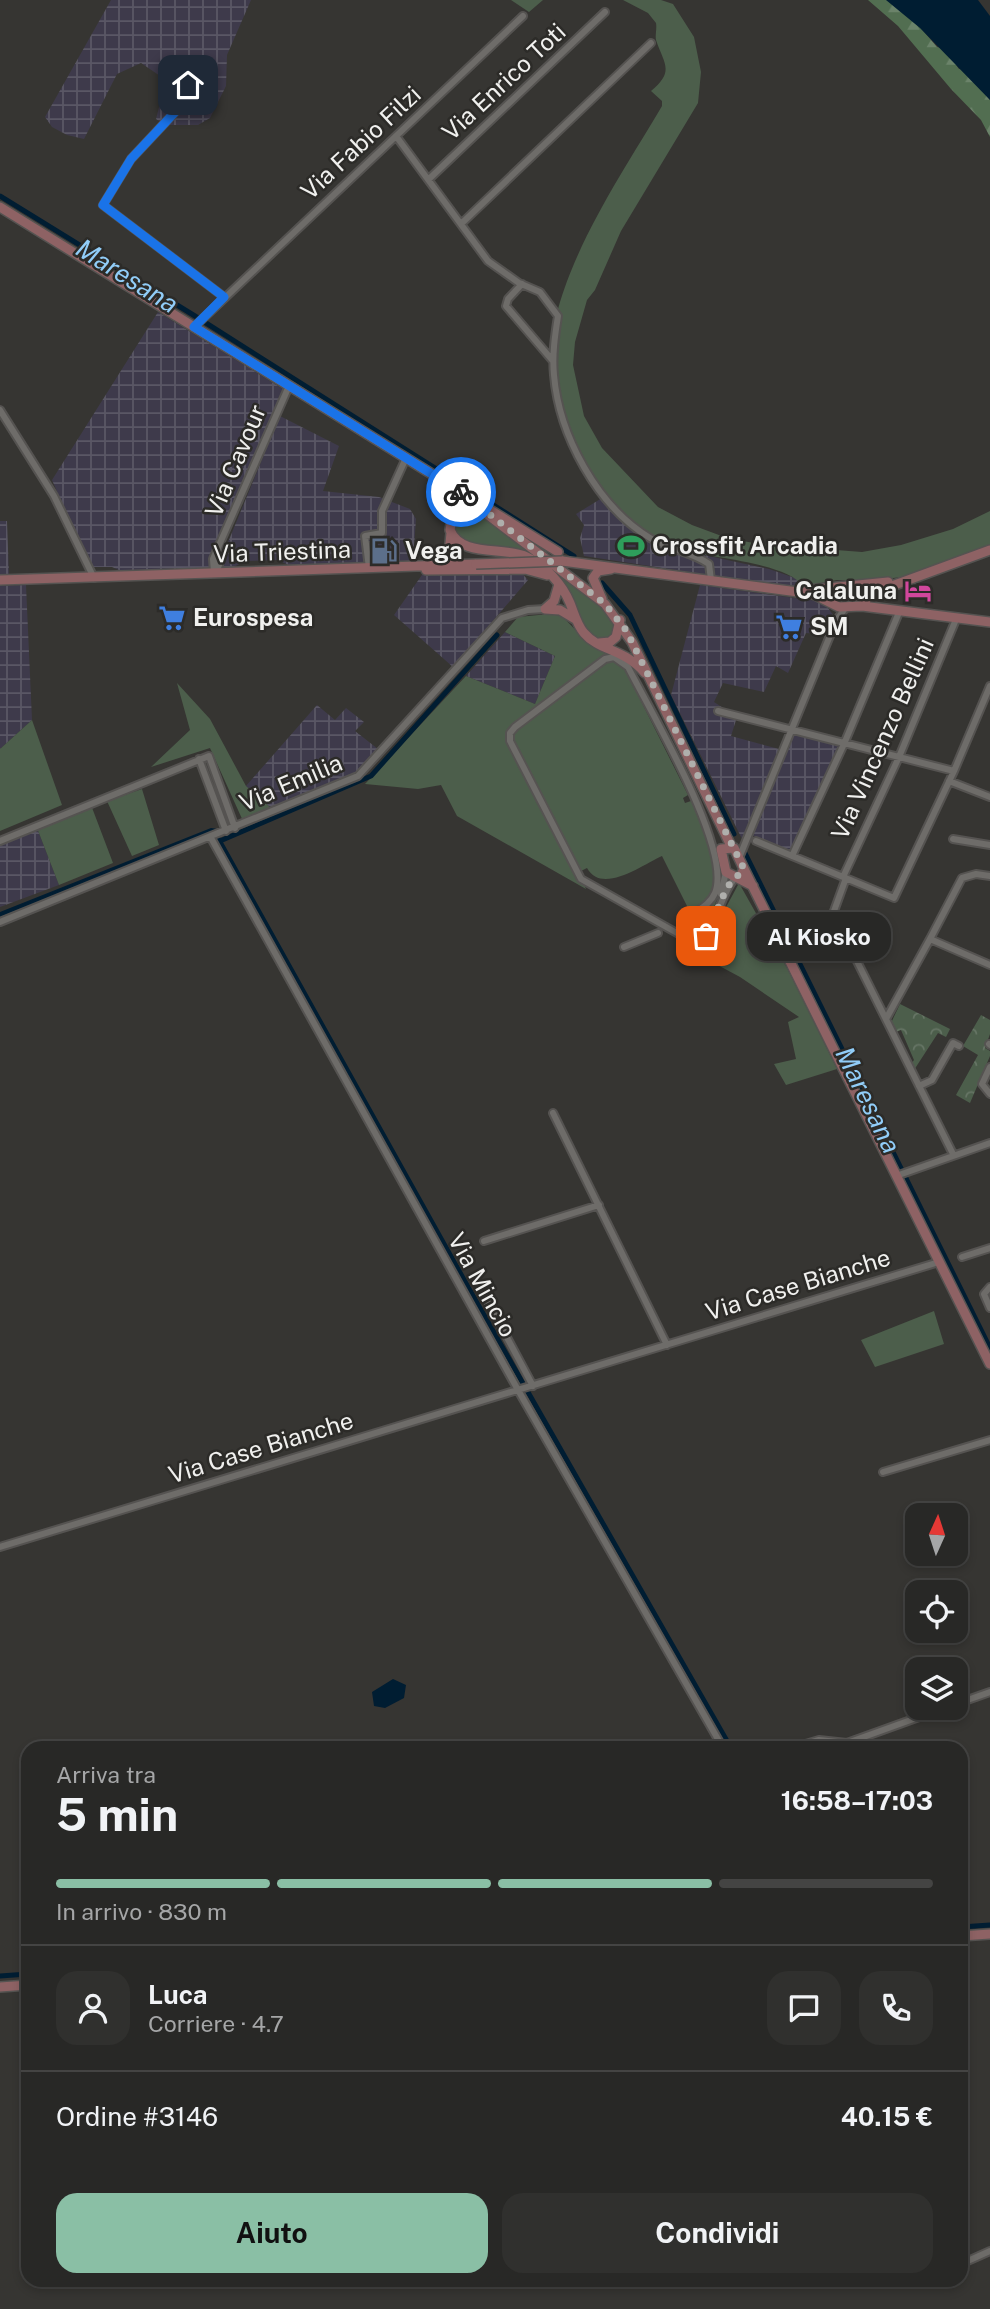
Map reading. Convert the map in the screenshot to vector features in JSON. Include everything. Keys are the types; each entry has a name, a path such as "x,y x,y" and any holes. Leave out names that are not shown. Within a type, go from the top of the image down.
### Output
{"street":[{"name":"Via Enrico Toti","path":"429,179 605,12"},
{"name":"Via Fabio Filzi","path":"195,326 523,16"},
{"path":"462,223 651,43"},
{"path":"188,85 176,111 131,159 103,205 224,297"},
{"path":"396,136 488,261 522,284 540,292 556,310 558,316 553,361 558,403 567,431 585,468 608,500 649,537 709,564 711,580"},
{"path":"0,207 405,458 484,511 605,604 620,620 739,858"},
{"path":"522,284 508,299 506,306 553,361"},
{"name":"Via Cavour","path":"215,575 219,565 218,551 289,386"},
{"path":"0,410 54,496 94,578"},
{"path":"369,568 365,536 382,533 382,511 405,458"},
{"path":"436,565 450,554 455,500 440,481"},
{"path":"454,517 463,510 484,511 558,552 582,562"},
{"path":"451,533 465,547 513,552 528,558 556,581 583,631 597,643 624,654 652,681"},
{"path":"862,606 870,595 990,550"},
{"name":"Via Triestina","path":"0,580 215,575 562,561 631,568"},
{"path":"393,567 438,572 525,569 556,581"},
{"path":"605,604 596,590 595,574 602,569 631,568 796,592 846,607 881,606 990,622"},
{"path":"545,609 554,601 556,581"},
{"path":"796,592 903,581"},
{"path":"864,584 874,602 881,606"},
{"path":"835,586 829,592 836,621"},
{"path":"684,937 682,926 688,917 710,901 719,875 710,833 628,667 619,658 608,658 515,727 510,737 581,879 684,937 696,943 703,939 720,903 739,875 739,858 746,839 836,621 846,607"},
{"path":"792,856 844,744 900,608"},
{"path":"545,609 565,611 577,620"},
{"name":"Via Emilia","path":"0,922 358,776 502,618 528,610 545,609"},
{"name":"Via Vincenzo Bellini","path":"953,1154 834,911 844,877 899,757 957,617"},
{"path":"597,643 610,642 617,637 620,620"},
{"path":"756,841 894,898 954,771 990,686"},
{"path":"718,711 954,771"},
{"path":"0,841 209,756 235,828"},
{"path":"199,760 226,831"},
{"path":"949,781 990,797"},
{"path":"715,809 726,872 720,903"},
{"name":"Via Mincio","path":"215,836 526,1388 719,1741"},
{"path":"721,849 733,847 746,839"},
{"path":"953,839 990,845"},
{"path":"726,872 739,875 755,888 990,1364"},
{"path":"886,1019 894,1010 962,878 976,874 990,876"},
{"path":"624,947 658,933"},
{"path":"930,939 990,965"},
{"path":"919,1086 932,1080 953,1043 960,1046"},
{"path":"990,1067 982,1084 990,1094"},
{"path":"553,1113 667,1345"},
{"path":"898,1175 990,1143"},
{"path":"484,1241 599,1205"},
{"path":"962,1257 990,1248"},
{"name":"Via Case Bianche","path":"0,1546 939,1262"},
{"path":"990,1287 984,1294 990,1308"},
{"path":"489,1304 526,1388"},
{"path":"883,1472 990,1440"},
{"path":"968,1700 990,1692"},
{"path":"853,1741 911,1720"},
{"path":"968,1936 990,1934"},
{"path":"0,1987 21,1986"},
{"path":"968,2261 990,2251"}],"shaded area":[{"path":"111,0 251,0 227,55 226,86 210,118 198,125 165,125 156,119 166,80 141,63 117,74 84,139 67,135 52,127 45,117"},
{"path":"158,312 283,389 218,544 215,568 121,571 112,567 90,567 52,480"},
{"path":"280,416 339,446 323,491 379,497 410,509 416,519 413,561 291,566 277,560 245,561 232,568 223,568 226,547"},
{"path":"602,498 681,550 769,569 798,579 803,586 780,586 584,556 580,538 584,525 576,514"},
{"path":"0,521 7,521 9,575 0,576"},
{"path":"517,568 528,580 453,667 394,615 424,572"},
{"path":"26,585 32,720 0,749 0,586"},
{"path":"700,585 824,602 833,615 826,635 806,633 788,673 776,666 764,692 723,683 714,702 737,717 731,736 779,749 742,839 671,695"},
{"path":"505,632 555,656 535,704 466,676"},
{"path":"317,705 335,720 346,708 364,722 355,731 378,749 355,775 272,809 246,786"},
{"path":"792,732 844,745 794,852 751,835"},
{"path":"37,828 59,885 0,907 0,843"}],"green space":[{"path":"511,0 543,0 529,12"},
{"path":"623,0 661,0 673,4 694,37 701,72 698,103 621,231 595,290 587,300 575,342 573,365 584,416 602,448 658,507 692,525 727,538 759,544 862,552 901,545 953,529 990,511 990,546 901,577 871,581 837,580 803,586 781,572 748,562 683,550 655,539 621,514 589,475 582,464 553,389 551,349 557,313 585,239 662,106 662,101 651,91 663,78 666,67 656,40 656,23 648,13"},
{"path":"868,0 897,0 937,47 949,53 959,69 966,70 990,100 990,137 981,120 898,26"},
{"path":"478,513 491,520 559,573 556,576 536,559 471,546 455,536 454,523 459,515"},
{"path":"561,574 609,613 616,625 612,637 601,640 588,634 558,578"},
{"path":"549,614 562,616 589,644 611,651 624,667 688,795 683,798 685,803 691,801 696,811 711,847 715,872 710,898 690,912 662,856 623,876 612,878 594,876 587,868 579,872 586,889 457,816 441,785 418,789 365,784 466,676 535,704 555,656 505,632 518,617"},
{"path":"177,683 210,719 246,786 272,809 243,821 210,748 151,767 190,730"},
{"path":"32,720 62,805 0,831 0,749"},
{"path":"142,789 159,845 132,856 107,801"},
{"path":"91,805 113,863 59,885 37,828"},
{"path":"215,836 521,1385 519,1386"},
{"path":"739,883 788,970 837,1069 786,1085 774,1064 796,1059 788,1022 799,1017 740,977 697,954 709,939"},
{"path":"718,896 705,933 695,940 686,936 686,923"},
{"path":"900,1004 950,1029 946,1037 938,1033 914,1070 911,1064 914,1060 901,1030 896,1032 891,1023"},
{"path":"981,1015 990,1020 990,1034 985,1048 990,1051 990,1056 970,1103 956,1095 978,1055 963,1046"},
{"path":"934,1311 944,1344 875,1367 861,1340"},
{"path":"523,1389 723,1741 720,1741"}],"water":[{"path":"886,0 978,0 990,16 990,100 920,28"},
{"path":"211,828 218,829 0,917 0,912"},
{"path":"393,1679 406,1685 404,1698 385,1708 374,1706 372,1692"}],"waterway":[{"name":"Maresana","path":"0,196 574,556"},
{"name":"Maresana","path":"602,583 630,615 734,834"},
{"path":"220,841 371,776 497,635"},
{"path":"215,833 468,1287 727,1741"},
{"name":"Maresana","path":"745,853 990,1348"},
{"path":"21,908 152,856"},
{"path":"968,1927 990,1925"},
{"path":"0,1976 21,1974"}],"way so far":[{"path":"461,492 605,604 626,630 712,802 726,838 744,869 740,877 735,878 727,887 706,936"}],"place":[{"name":"Crossfit Arcadia","path":"631,546"},
{"name":"Vega","path":"384,551"},
{"name":"Calaluna","path":"918,591"},
{"name":"Eurospesa","path":"172,618"},
{"name":"SM","path":"789,627"},
{"name":"Al Kiosko","path":"706,936"}],"route":[{"path":"188,85 176,111 131,159 103,205 224,297 194,327 461,492"}]}
